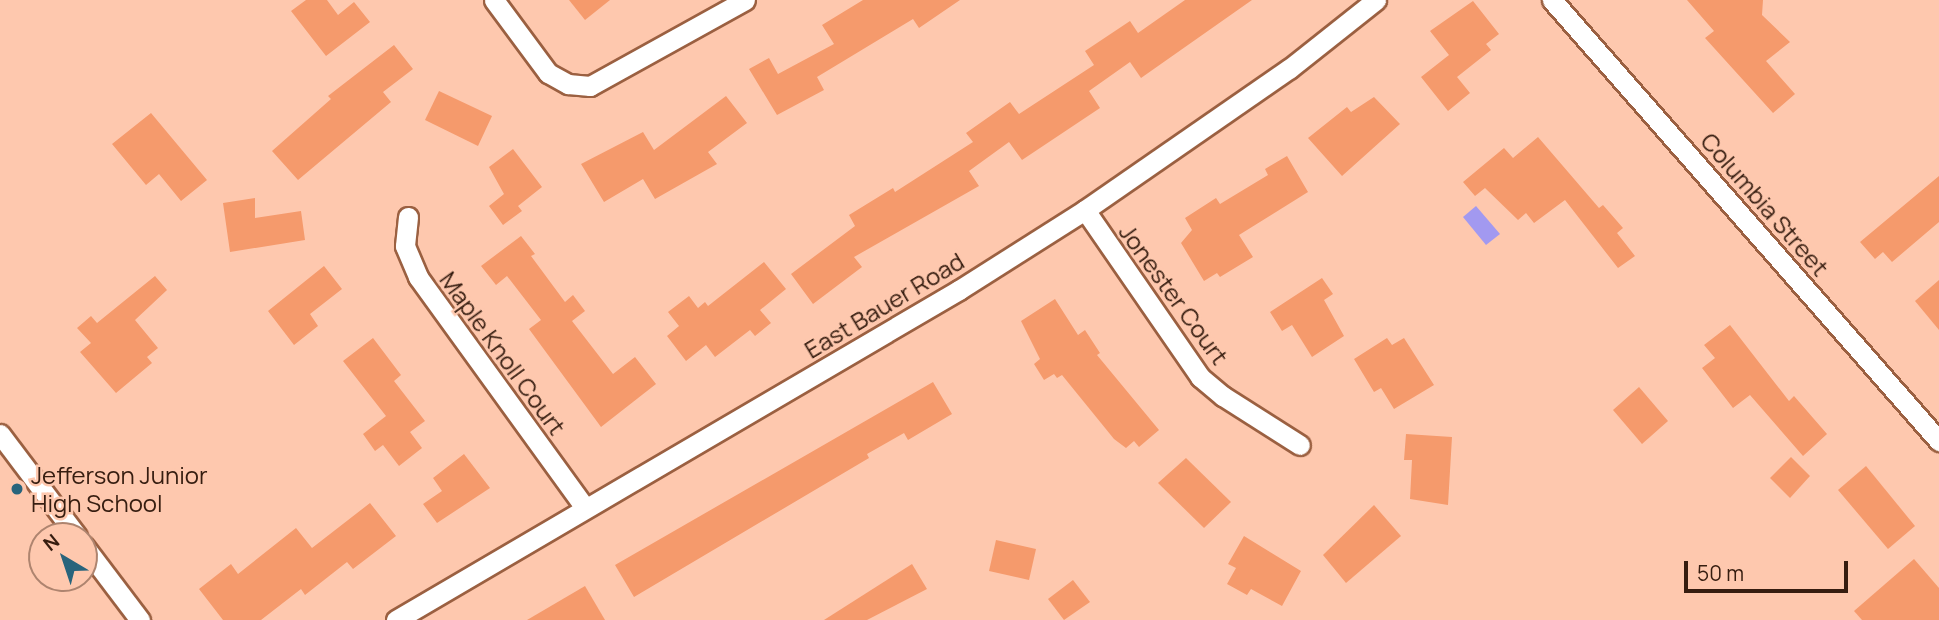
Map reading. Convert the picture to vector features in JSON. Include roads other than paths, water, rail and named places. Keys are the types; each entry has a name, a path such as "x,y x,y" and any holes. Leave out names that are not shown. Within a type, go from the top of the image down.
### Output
{"street":[{"path":"494,0 548,73 568,84 590,86 746,0"},
{"name":"East Bauer Road","path":"396,620 958,290 1085,210 1289,69 1376,0"},
{"name":"Columbia Street","path":"1552,0 1939,441"},
{"name":"Jonester Court","path":"1085,210 1155,317 1200,377 1223,396 1300,445"},
{"name":"Maple Knoll Court","path":"408,217 405,246 418,277 585,508"},
{"path":"0,434 66,522"},
{"path":"98,564 140,620"}],"place":[{"name":"Jefferson Junior High School","path":"17,489"}]}
